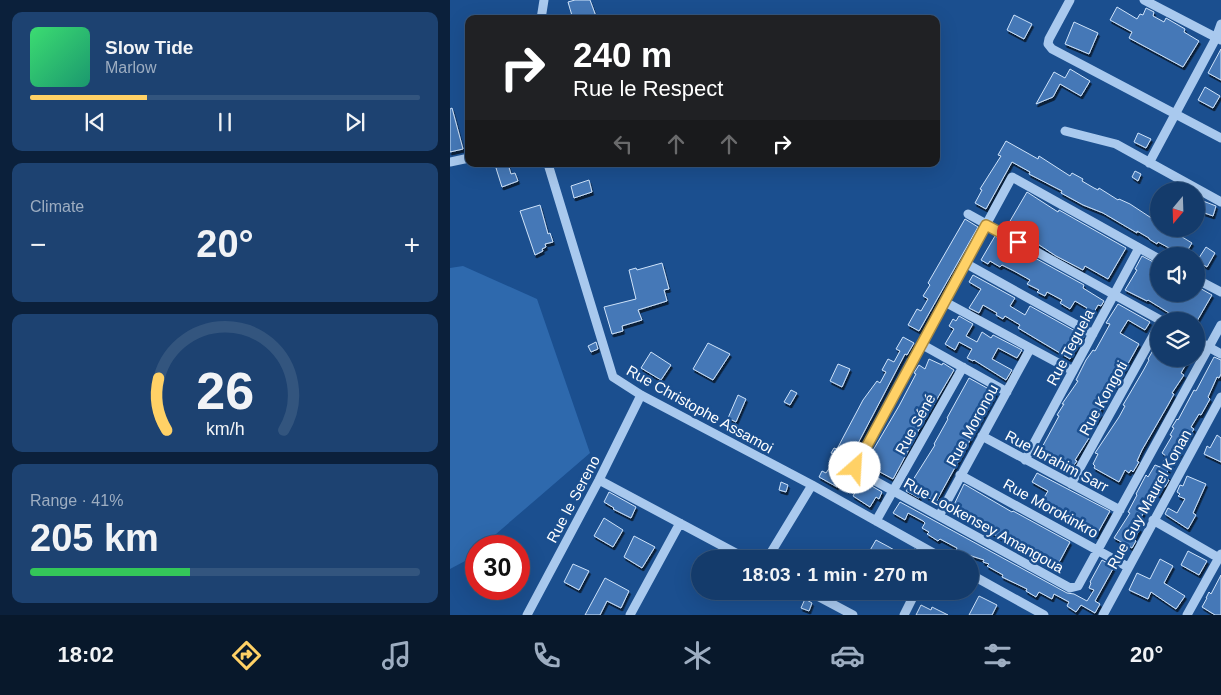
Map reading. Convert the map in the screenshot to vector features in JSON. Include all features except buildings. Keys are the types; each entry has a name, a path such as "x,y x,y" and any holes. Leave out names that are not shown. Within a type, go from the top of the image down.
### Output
{"street":[{"path":"542,15 544,0"},
{"path":"1070,0 1049,39 1048,44 1052,49 1221,138"},
{"path":"1144,0 1219,39"},
{"path":"1149,163 1219,39 1221,24"},
{"path":"1065,131 1116,144 1221,202"},
{"path":"450,162 465,159"},
{"name":"Rue Christophe Assamoi","path":"549,167 613,377 641,395 812,485 926,550"},
{"name":"Rue Lookensey Amangoua","path":"1139,248 1012,177 855,468 1070,588 1078,586 1221,325"},
{"path":"968,214 1150,315"},
{"path":"1139,248 1150,254"},
{"name":"Rue Teguela","path":"1025,460 1139,248"},
{"path":"965,263 1093,334"},
{"path":"1205,284 1221,292"},
{"path":"945,302 1073,371"},
{"name":"Rue Kongoti","path":"1071,484 1150,341"},
{"path":"921,344 1007,392"},
{"path":"1205,346 1221,354"},
{"name":"Rue Moronou","path":"939,516 1030,349"},
{"name":"Rue Séné","path":"876,521 963,367"},
{"name":"Rue le Sereno","path":"527,615 599,480 641,395"},
{"name":"Rue Guy Maurel Konan","path":"1103,615 1221,397"},
{"name":"Rue Ibrahim Sarr","path":"982,436 1120,510"},
{"name":"Rue Morokinkro","path":"960,475 1128,567"},
{"path":"599,480 730,550"},
{"path":"772,550 812,485"},
{"path":"1153,520 1220,556 1187,615"},
{"path":"630,615 680,523"},
{"path":"979,579 1044,615"},
{"path":"825,600 853,615"},
{"path":"904,615 912,600"}],"shaded area":[{"path":"463,266 537,299 590,453 495,535 465,535 465,561 450,569 450,268"}],"route":[{"path":"855,468 986,225 1018,242"}]}
